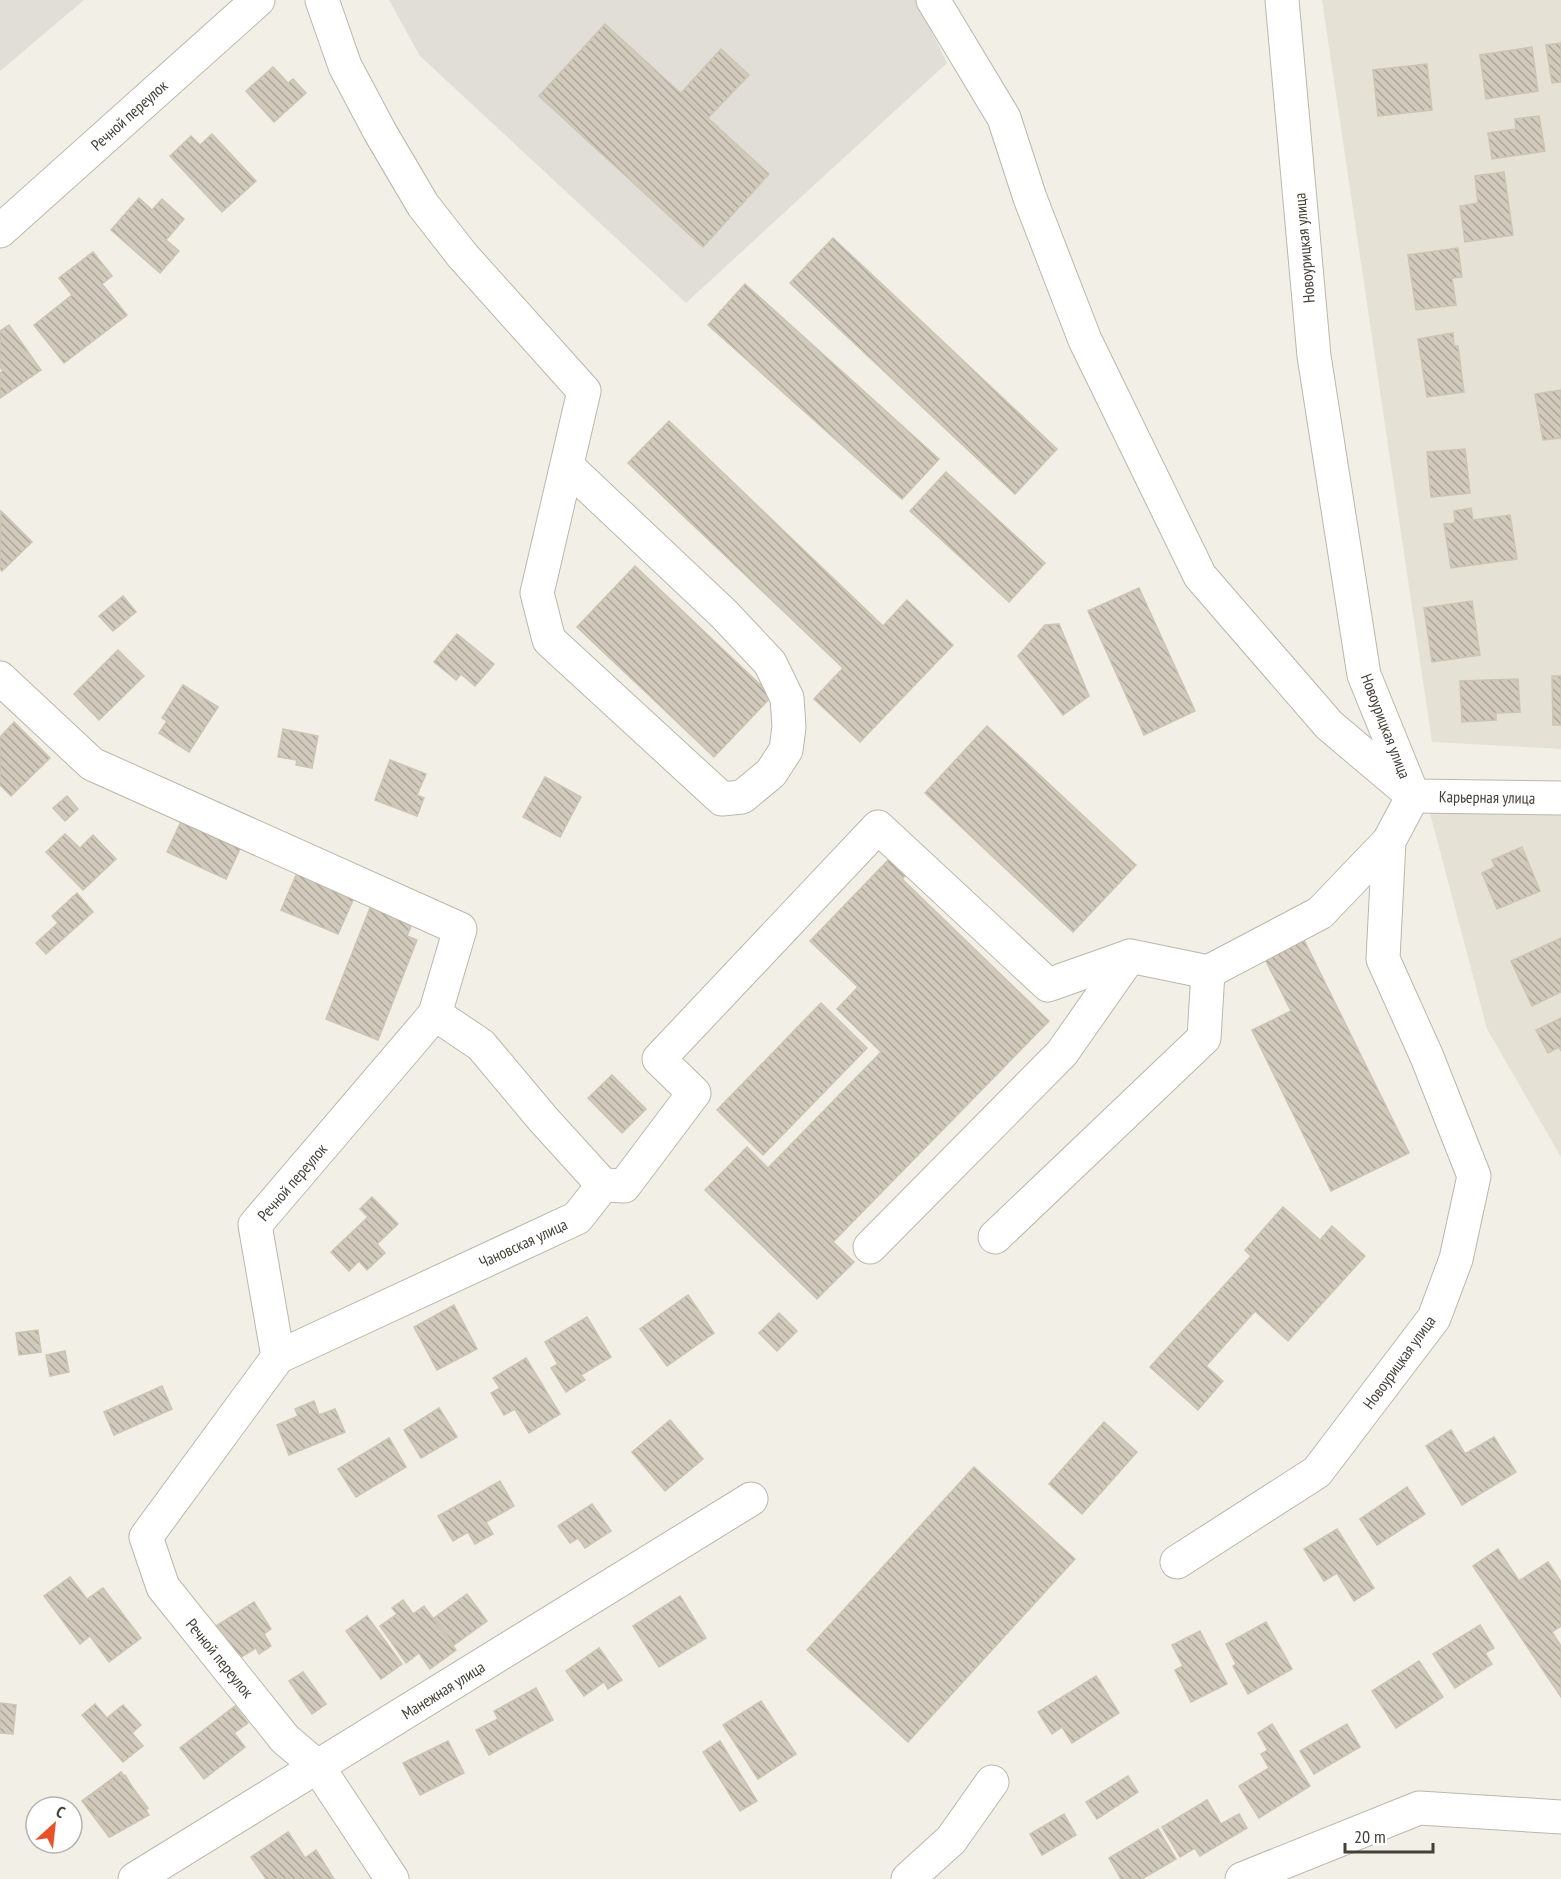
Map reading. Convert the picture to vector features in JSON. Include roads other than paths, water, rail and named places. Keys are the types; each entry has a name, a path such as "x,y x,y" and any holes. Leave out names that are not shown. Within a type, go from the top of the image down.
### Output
{"street":[{"name":"Речной переулок","path":"0,231 258,0"},
{"path":"322,0 345,66 423,205 462,255 585,391 567,466 537,593 549,639 722,799 742,796 771,773 786,750 789,727 787,698 770,663 724,614 567,466"},
{"path":"933,0 1004,118 1030,198 1085,340 1200,576 1329,725 1413,796"},
{"name":"Новоурицкая улица","path":"1177,1562 1317,1472 1434,1318 1456,1259 1474,1176 1427,1057 1383,959 1389,841 1413,796 1364,675 1314,357 1282,0"},
{"name":"Речной переулок","path":"0,678 92,764 460,929 435,1014 255,1225 279,1357 146,1537 163,1587 285,1738 318,1767 392,1879"},
{"name":"Карьерная улица","path":"1413,796 1561,798"},
{"path":"435,1014 481,1045 543,1119 603,1185 624,1186 694,1093 659,1059 878,826 1048,985 1130,956 1208,972 1320,914 1389,841"},
{"path":"870,1247 1062,1053 1130,956"},
{"path":"995,1237 1204,1038 1208,972"},
{"name":"Чановская улица","path":"279,1357 577,1218 603,1185"},
{"name":"Манежная улица","path":"135,1879 751,1499"},
{"path":"908,1879 951,1840 992,1782"},
{"path":"1242,1879 1419,1808 1561,1817"}]}
